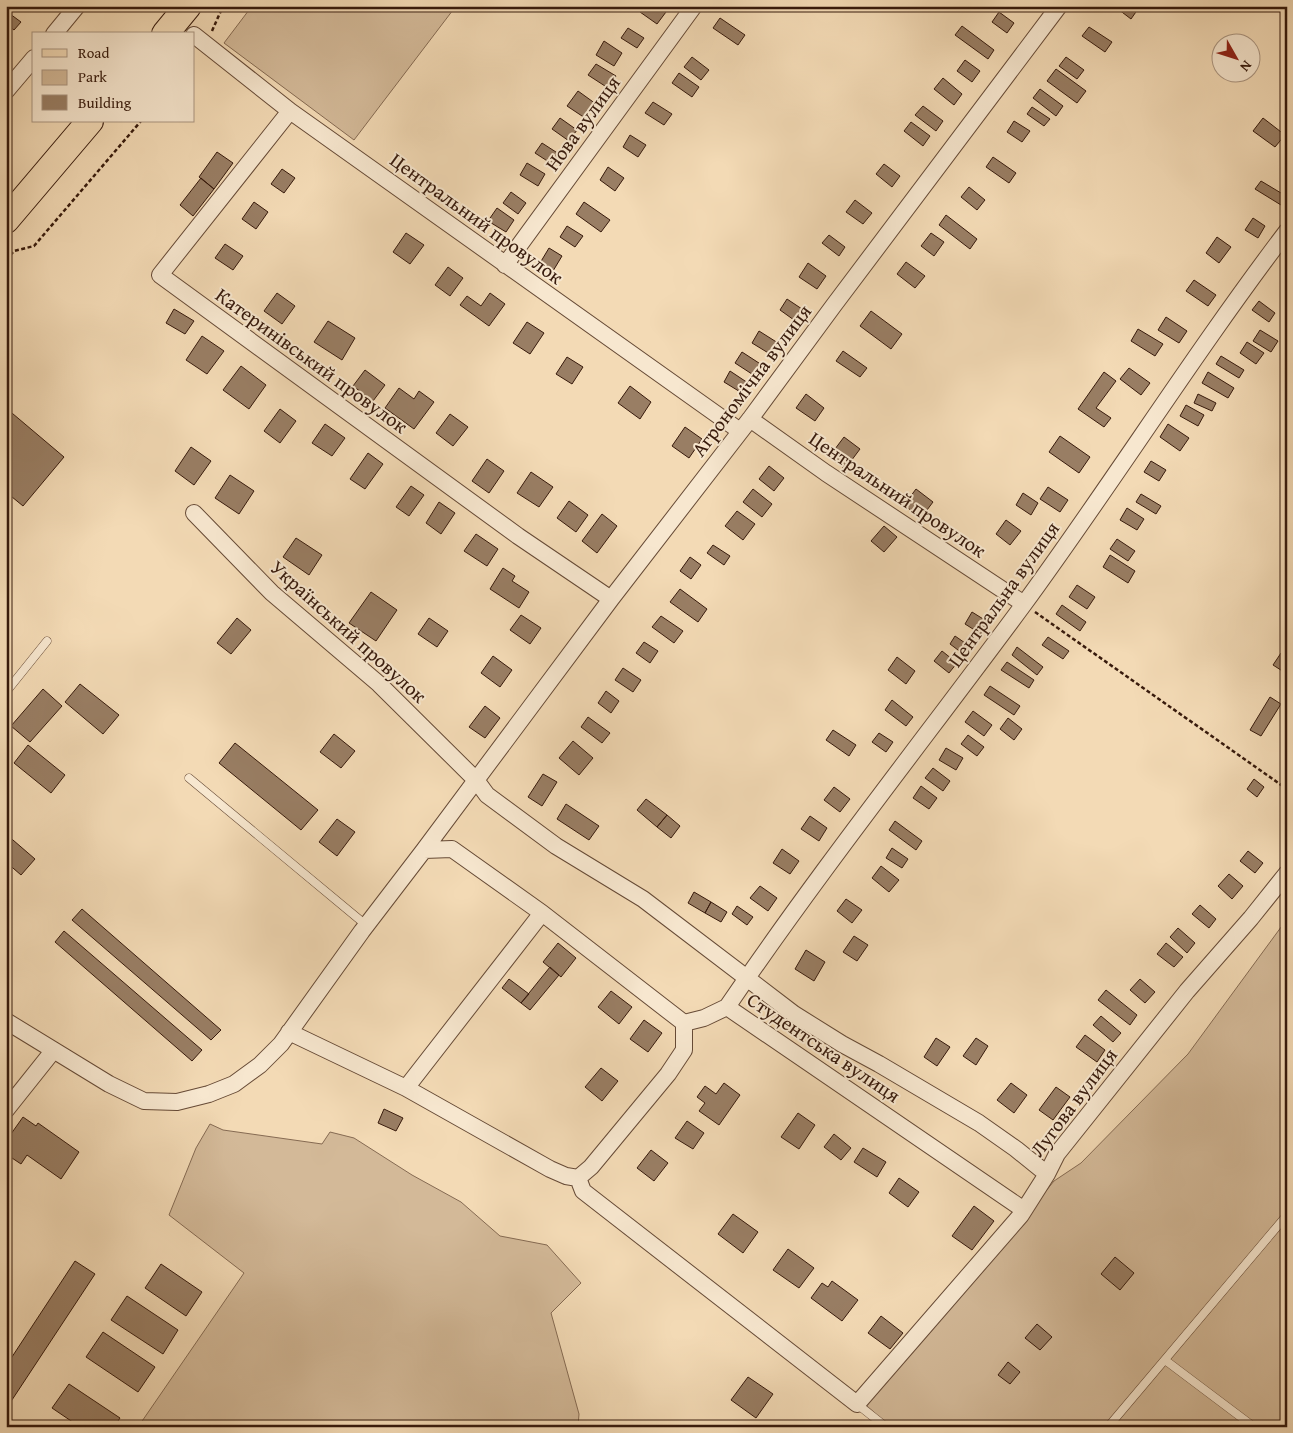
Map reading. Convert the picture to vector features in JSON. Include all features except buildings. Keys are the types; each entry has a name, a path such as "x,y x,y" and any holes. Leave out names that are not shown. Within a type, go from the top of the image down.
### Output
{"main road":[{"path":"6,220 89,122"}],"street":[{"path":"56,32 77,6"},
{"name":"Нова вулиця","path":"505,265 694,6"},
{"name":"Агрономічна вулиця","path":"6,1021 109,1084 144,1100 177,1102 209,1094 234,1084 260,1065 281,1044 366,925 611,599 745,425 1059,6"},
{"name":"Центральний провулок","path":"195,36 290,110 505,265 745,425 826,473 1024,604"},
{"path":"6,91 32,60"},
{"name":"Катеринівський провулок","path":"290,110 160,275 510,530 611,599"},
{"name":"Центральна вулиця","path":"727,1007 844,842 1024,604 1224,315 1287,231"},
{"name":"Український провулок","path":"194,513 272,593 379,684 476,780 486,795 556,846 643,900 691,934 746,978"},
{"path":"289,1032 406,1088 550,1169 566,1176 578,1178 591,1167 668,1074 684,1050 684,1023 542,913 452,849 424,850"},
{"name":"Лугова вулиця","path":"746,978 794,1014 842,1044 979,1123 1047,1174 1057,1154 1166,1017 1287,874"},
{"path":"406,1088 542,913"},
{"name":"Студентська вулиця","path":"684,1023 704,1018 727,1007 1024,1210"},
{"path":"6,1110 53,1051"},
{"path":"578,1178 583,1191 857,1404 1024,1210 1047,1174"}],"lane":[{"path":"6,692 47,641"},
{"path":"189,778 366,925"},
{"path":"1108,1427 1287,1215"},
{"path":"1164,1360 1254,1427"},
{"path":"857,1404 886,1427"}],"path":[{"path":"6,260 14,251 34,246 139,122"},
{"path":"1024,604 1287,790"}],"green space":[{"path":"252,6 456,6 354,140 224,43"},
{"path":"1287,919 1287,1427 890,1427 866,1405 1054,1181 1081,1163 1188,1054"},
{"path":"210,1124 223,1130 322,1144 330,1132 354,1138 412,1175 461,1202 500,1236 547,1245 581,1283 551,1313 579,1414 578,1427 138,1427 244,1273 169,1215 196,1148"}]}
